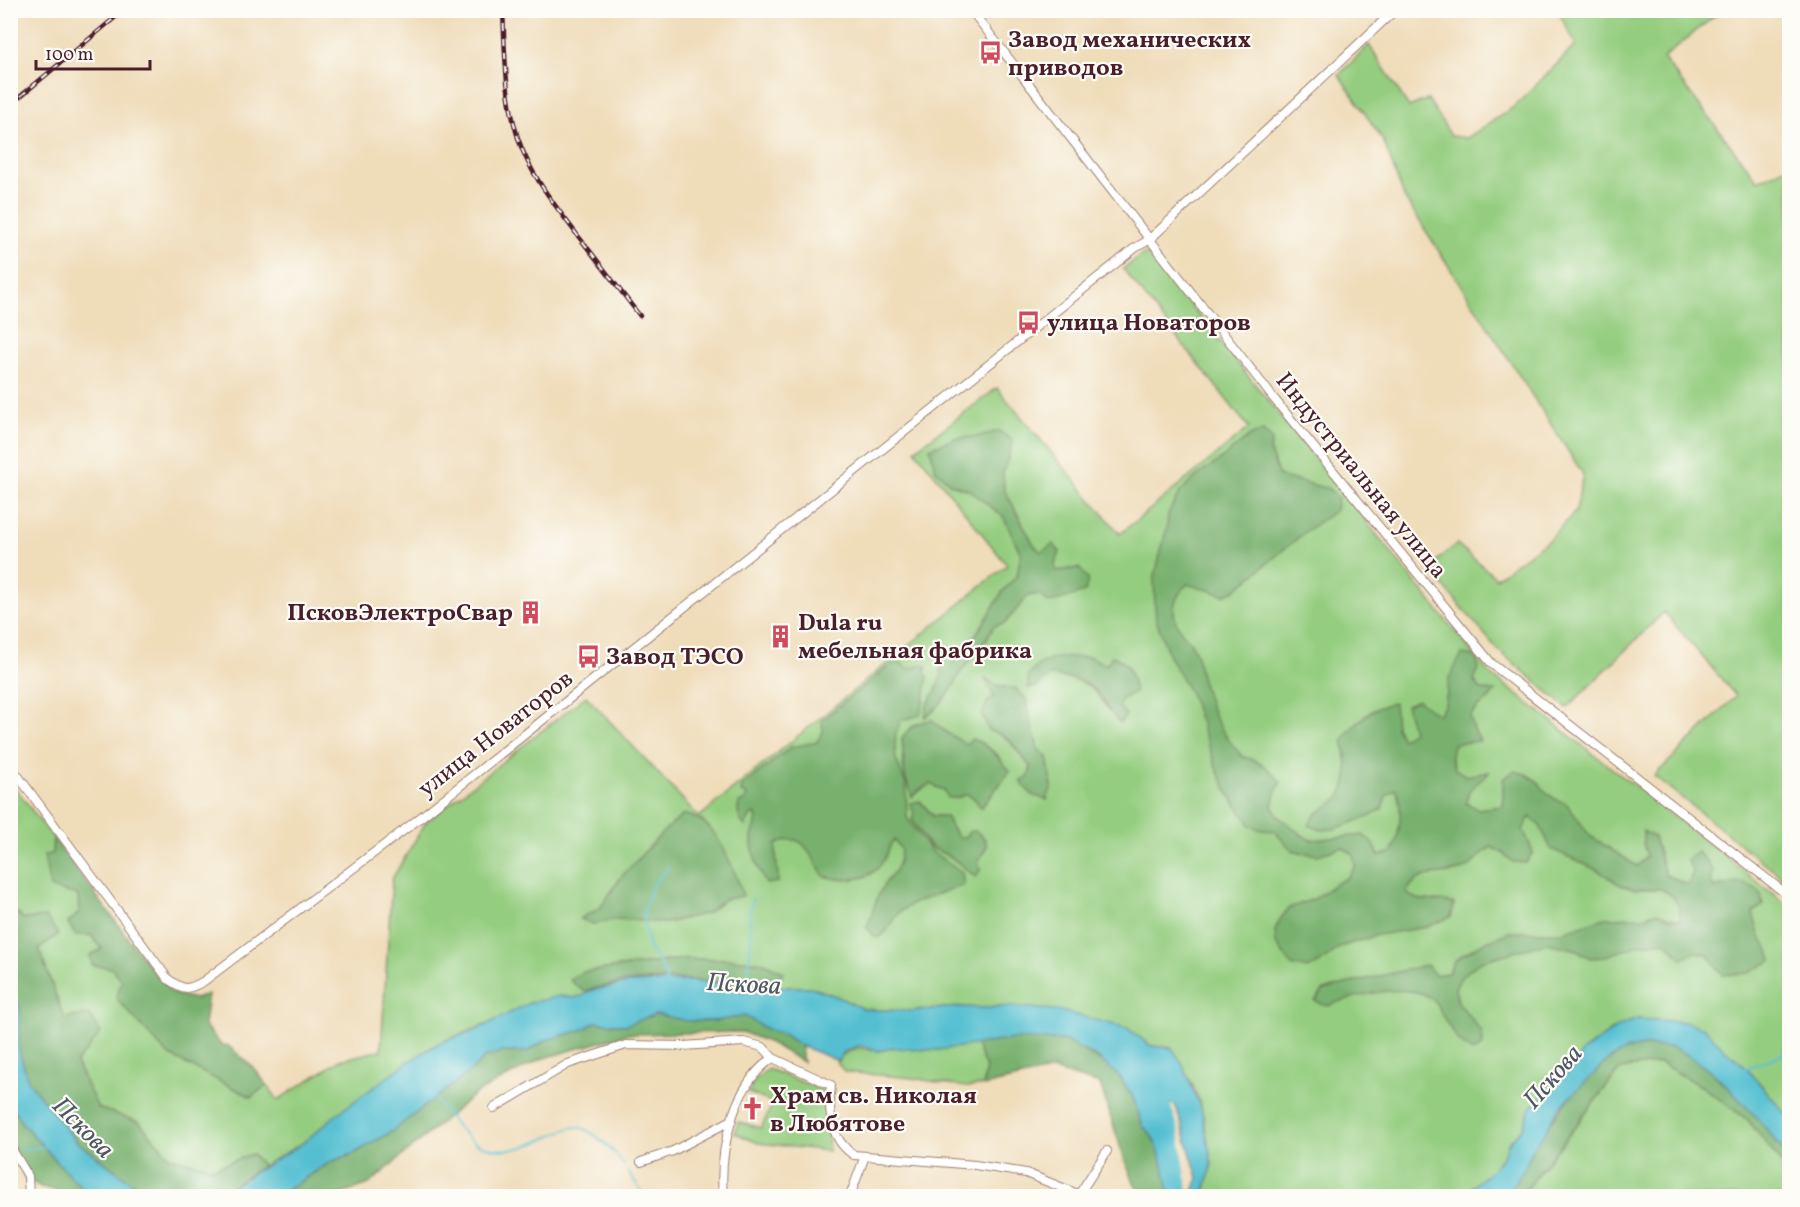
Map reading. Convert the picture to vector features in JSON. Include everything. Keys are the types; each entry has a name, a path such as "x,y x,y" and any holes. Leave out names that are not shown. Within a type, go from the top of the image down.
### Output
{"street":[{"name":"Индустриальная улица","path":"971,10 1282,409 1492,664 1790,897"},
{"name":"улица Новаторов","path":"10,765 168,979 180,988 192,988 416,821 1136,248 1149,240 1395,10"},
{"path":"494,1108 568,1064 626,1046 683,1046 743,1041 763,1047 773,1058 831,1084 829,1102 832,1124 837,1138 854,1155 1026,1173 1079,1196 1107,1151"},
{"path":"723,1197 723,1159 732,1120 743,1092 752,1077 773,1058"},
{"path":"641,1161 673,1151 732,1120"},
{"path":"10,1146 28,1176 28,1197"},
{"path":"850,1197 865,1156"}],"green space":[{"path":"1716,10 1718,13 1663,58 1758,181 1789,166 1789,883 1654,776 1736,696 1664,612 1567,708 1498,650 1428,568 1457,544 1496,578 1549,539 1576,511 1583,474 1404,197 1383,140 1339,75 1369,45 1409,107 1428,99 1451,136 1467,138 1514,107 1576,45 1558,11"},
{"path":"1144,254 1150,255 1488,672 1789,906 1790,1037 1784,1049 1789,1057 1789,1118 1745,1066 1686,1022 1638,1019 1619,1026 1582,1052 1574,1067 1548,1089 1530,1109 1523,1128 1509,1142 1504,1155 1492,1170 1473,1186 1467,1196 1208,1196 1205,1193 1209,1153 1202,1110 1193,1086 1172,1048 1151,1046 1127,1028 999,1006 909,1011 863,1009 811,987 777,987 744,993 727,984 688,981 629,983 589,991 573,998 559,996 439,1043 408,1062 337,1114 303,1143 263,1166 252,1154 214,1168 170,1157 139,1122 98,1108 76,1063 64,1018 38,948 58,935 24,919 11,907 10,781 53,838 52,854 44,856 78,894 79,913 111,968 251,1097 267,1085 278,1100 340,1060 381,1050 392,879 426,822 586,696 699,817 1007,565 915,450 997,388 1120,534 1249,428 1123,269","holes":["999,431 1004,489 1034,545 1041,553 1060,552 1055,564 1056,571 1079,568 1039,594 1028,596 994,626 986,641 959,674 952,689 934,711 925,717 942,677 936,653 940,646 956,650 953,664 982,626 1003,591 1017,576 1021,554 1003,516 969,490 951,484 936,470 930,448 956,438 980,436","1107,665 1123,698 1109,712 1092,689 1086,684 1050,676","986,678 999,686 1015,688 1026,699 1036,744 1052,786 1021,781 1029,776 1031,767 1009,740 1000,733 994,697","932,720 956,740 966,745 980,742 997,754 1002,761 1000,781 990,798 974,798 966,794 956,798 930,784 912,796 905,776 902,757","920,801 933,816 946,816 958,838 965,837 987,846 978,862 980,870 976,877 951,857 930,847 912,820","641,857 743,896 725,899 707,913 665,923 619,919 593,924 581,918 600,909 622,876","684,959 762,962 744,991 728,982 669,979 623,982 583,991 611,968"]},
{"path":"999,431 1013,441 1003,473 1004,489 1034,545 1041,552 1053,544 1060,552 1055,564 1056,571 1079,568 1088,579 1085,592 1049,603 1039,594 1028,596 1005,623 994,626 948,694 925,717 927,705 937,689 942,673 936,653 940,646 956,650 954,662 982,626 1003,591 1017,576 1021,554 1003,516 969,490 951,484 936,470 930,448 956,438 980,436"},
{"path":"1263,431 1272,440 1270,452 1279,476 1329,489 1338,498 1336,510 1305,532 1235,590 1224,595 1187,584 1177,598 1174,608 1176,623 1196,653 1209,702 1222,731 1243,757 1260,763 1281,782 1272,806 1279,817 1310,840 1363,835 1373,843 1379,855 1391,853 1400,821 1400,805 1396,789 1386,796 1382,809 1371,816 1334,829 1321,830 1309,825 1316,814 1333,803 1344,790 1347,774 1343,740 1365,716 1394,703 1396,727 1402,739 1413,731 1406,705 1418,700 1438,715 1445,705 1449,678 1462,654 1475,656 1479,668 1474,680 1481,690 1495,691 1470,717 1480,741 1453,744 1451,757 1455,769 1466,776 1489,772 1469,791 1466,803 1478,809 1503,806 1503,779 1514,771 1526,774 1537,781 1555,799 1567,804 1590,836 1637,866 1647,856 1643,844 1643,831 1654,837 1665,874 1688,885 1693,872 1687,860 1697,852 1707,861 1713,873 1710,876 1713,888 1743,884 1760,892 1763,905 1753,913 1760,938 1768,948 1772,960 1749,973 1723,975 1707,954 1694,952 1683,959 1665,941 1639,945 1603,957 1590,958 1577,950 1547,943 1481,961 1461,977 1455,989 1458,1002 1482,1032 1483,1045 1472,1052 1454,1034 1435,1002 1412,991 1382,992 1351,998 1327,1006 1315,1001 1324,990 1427,965 1435,975 1448,973 1454,961 1462,955 1509,932 1563,932 1605,918 1644,917 1657,912 1669,918 1681,920 1679,907 1672,895 1661,889 1634,889 1622,886 1599,871 1551,849 1540,826 1530,817 1523,829 1533,852 1526,863 1513,862 1503,853 1491,847 1466,868 1418,879 1406,893 1418,899 1454,904 1451,917 1427,927 1377,935 1340,947 1320,963 1308,969 1291,965 1276,943 1275,930 1281,918 1289,908 1314,899 1347,878 1355,867 1353,854 1342,847 1318,855 1292,850 1274,831 1251,826 1229,794 1217,770 1191,695 1169,656 1156,619 1155,606 1154,579 1168,514 1180,492 1198,475 1251,435"},
{"path":"1112,656 1127,666 1135,692 1123,698 1118,705 1126,715 1120,723 1096,691 1078,680 1050,676 1036,687 1028,688 1028,676 1037,666 1049,659 1091,657 1106,665"},
{"path":"903,664 908,669 921,665 927,666 925,672 928,677 920,713 901,721 896,733 896,759 906,785 907,818 930,850 962,873 964,885 908,906 897,914 881,936 876,938 866,927 881,889 898,865 901,849 894,840 876,870 863,877 847,880 824,876 806,847 794,840 786,841 776,845 778,882 766,884 753,849 752,837 756,814 751,815 745,826 739,818 738,810 739,803 745,800 747,795 741,793 742,786 791,747 817,742 823,732 822,720 890,665"},
{"path":"984,677 998,685 1015,688 1026,699 1038,749 1047,757 1052,786 1047,800 1032,795 1020,781 1029,776 1031,767 1013,744 1003,736 989,731 982,715 988,701 994,697"},
{"path":"932,720 944,731 966,744 972,739 983,744 1010,771 981,808 974,798 967,794 948,798 944,790 930,784 912,797 905,776 902,738 915,725"},
{"path":"920,801 933,816 946,816 958,837 965,837 970,831 976,831 985,839 987,846 978,862 980,870 976,877 951,857 930,847 912,820 914,813 910,803"},
{"path":"684,814 702,821 715,835 732,867 743,896 725,899 707,913 665,923 619,919 593,924 580,919 600,908 622,876 663,832"},
{"path":"53,838 158,978 174,994 195,999 208,994 204,1025 222,1046 227,1045 253,1067 267,1085 251,1097 168,1055 116,998 122,981 111,968 92,965 90,955 102,949 91,935 75,935 68,923 79,913 78,895 50,888 44,855 52,854"},
{"path":"10,907 24,919 46,917 58,934 39,949 64,1018 89,1014 101,1033 76,1063 98,1108 139,1122 170,1157 214,1168 252,1154 263,1166 216,1196 156,1196 132,1183 76,1141 28,1081 19,1051 20,1006 11,993"},
{"path":"684,959 762,962 784,972 772,985 744,991 728,982 669,979 623,982 583,991 570,980 583,972"},
{"path":"656,1014 687,1021 715,1021 745,1016 768,1030 785,1035 801,1046 803,1062 770,1043 742,1032 628,1034 541,1059 475,1094 369,1184 337,1196 281,1196 330,1162 355,1153 391,1132 472,1070 484,1057 501,1052 527,1052 546,1040 582,1030 596,1022 626,1025"},
{"path":"1014,1039 1064,1040 1109,1066 1119,1076 1133,1097 1143,1127 1157,1148 1170,1196 1140,1196 1125,1161 1100,1084 1053,1070 983,1086 986,1068 976,1044"},
{"path":"976,1044 986,1068 983,1086 966,1087 912,1078 845,1072 836,1062 844,1054 857,1048 879,1051 892,1048 938,1050"},
{"path":"1658,1045 1672,1047 1684,1053 1735,1094 1780,1143 1788,1155 1789,1173 1748,1120 1701,1086 1660,1063 1620,1069 1521,1196 1505,1196 1551,1122 1586,1080 1613,1057 1626,1050"},
{"path":"1660,1063 1701,1086 1748,1120 1789,1173 1789,1196 1521,1196 1620,1069"},
{"path":"768,1069 822,1090 826,1106 829,1151 758,1143 735,1133 738,1122 761,1128 773,1103 749,1093 753,1081"},
{"path":"10,1104 22,1123 73,1179 92,1196 67,1196 67,1193 41,1187 26,1179 11,1143"}],"water":[{"path":"688,981 727,984 744,993 777,987 811,987 863,1009 909,1011 999,1006 1057,1010 1127,1028 1151,1046 1172,1048 1183,1065 1202,1112 1212,1164 1205,1192 1208,1196 1191,1196 1198,1178 1176,1106 1168,1103 1164,1124 1178,1145 1176,1157 1180,1166 1178,1176 1180,1193 1183,1196 1170,1196 1164,1169 1153,1138 1143,1127 1133,1097 1119,1076 1098,1058 1064,1040 1014,1039 938,1050 892,1048 879,1051 857,1046 844,1052 839,1061 801,1046 785,1035 768,1030 745,1016 715,1021 687,1021 656,1014 626,1025 596,1022 582,1030 546,1040 527,1052 501,1052 485,1057 472,1070 391,1132 355,1153 330,1162 289,1188 281,1196 216,1196 303,1143 337,1114 408,1062 439,1043 476,1030 529,1003 560,996 573,998 589,991 629,983"},
{"path":"11,993 20,1006 19,1051 28,1081 76,1141 132,1183 156,1196 92,1196 73,1179 22,1123 11,1104"},
{"path":"1638,1019 1686,1022 1704,1028 1725,1050 1745,1066 1789,1118 1789,1157 1759,1120 1719,1078 1689,1056 1672,1047 1644,1046 1628,1049 1609,1059 1559,1108 1532,1150 1525,1168 1505,1196 1467,1196 1473,1186 1492,1170 1504,1155 1509,1142 1523,1128 1530,1109 1548,1089 1574,1067 1582,1052 1619,1026"}],"waterway":[{"path":"666,984 665,972 649,948 643,914 651,888 668,867"},
{"path":"747,994 751,937 749,914 753,898"},
{"path":"1785,1043 1787,1035"},
{"path":"1746,1068 1782,1055 1783,1052"},
{"name":"Пскова","path":"1160,1096 1172,1131 1182,1196"},
{"path":"434,1097 463,1132 482,1146 501,1150 519,1148 575,1127 595,1135 624,1165"},
{"path":"18,1151 47,1146"},
{"path":"628,1172 645,1196"},
{"path":"76,1196 82,1187"}],"railway":[{"path":"10,105 124,10"},
{"path":"503,10 508,91 523,152 552,201 640,316"}],"place":[{"name":"Завод механических приводов","path":"990,53"},
{"name":"улица Новаторов","path":"1029,322"},
{"name":"ПсковЭлектроСвар","path":"531,612"},
{"name":"Dula ru мебельная фабрика","path":"780,636"},
{"name":"Завод ТЭСО","path":"588,656"},
{"name":"Храм св. Николая в Любятове","path":"752,1109"}]}
